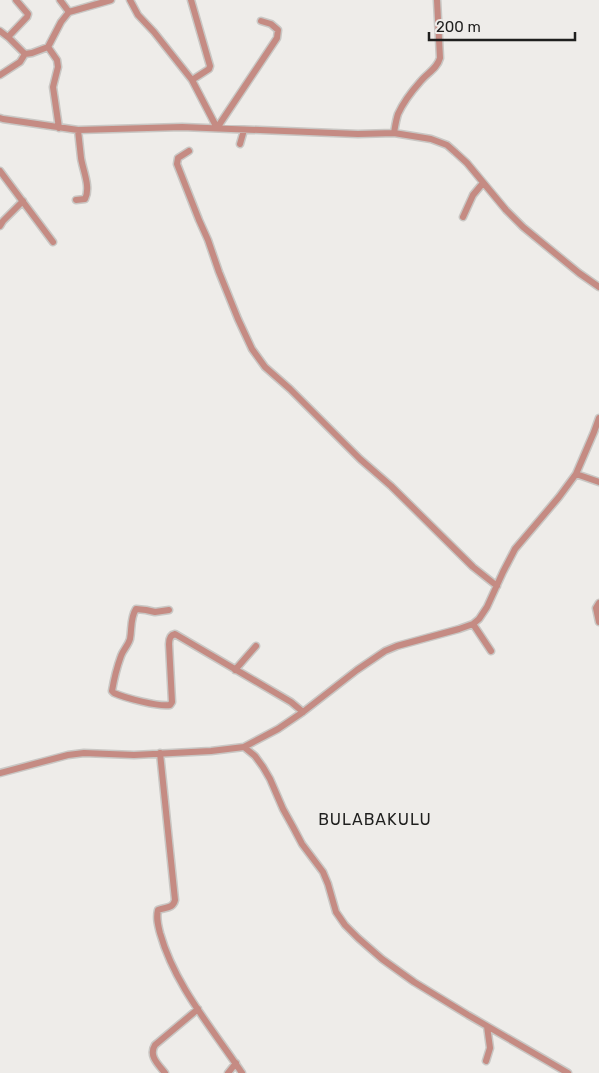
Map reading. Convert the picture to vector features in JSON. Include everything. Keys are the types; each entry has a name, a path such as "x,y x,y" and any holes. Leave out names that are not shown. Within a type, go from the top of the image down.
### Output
{"street":[{"path":"9,38 28,14 16,0"},
{"path":"60,0 68,12"},
{"path":"0,75 20,62 25,54 48,47 68,12 111,0"},
{"path":"130,0 138,15 192,80 217,128"},
{"path":"190,0 210,66 209,69 192,80"},
{"path":"394,133 396,118 402,107 421,80 439,62 437,0"},
{"path":"217,128 277,38 278,30 261,22"},
{"path":"0,31 25,54"},
{"path":"48,47 57,60 58,67 53,87 59,128"},
{"path":"0,118 78,130 182,127 358,134 394,133 431,139 447,145 466,163 523,227 599,287"},
{"path":"76,200 85,198 87,194 78,130"},
{"path":"240,144 244,130"},
{"path":"189,152 178,158 177,164 219,272 252,349 265,366 360,459 391,486 473,567 497,586"},
{"path":"0,171 53,242"},
{"path":"463,217 473,195 483,183"},
{"path":"0,226 23,202"},
{"path":"0,773 84,753 134,754 210,751 244,747 278,729 303,712 385,651 473,624 488,607 509,559 515,550 559,498 576,474 599,418"},
{"path":"576,474 599,482"},
{"path":"599,603 596,608 599,622"},
{"path":"169,610 155,612 136,609 132,614 130,639 121,655 113,683 112,691 114,693 149,703 170,705 172,702 169,644 170,638 175,634 291,702 303,712"},
{"path":"473,624 491,651"},
{"path":"235,670 256,646"},
{"path":"244,747 263,766 302,844 323,872 336,912 345,925 382,959 414,982 568,1073"},
{"path":"160,753 175,900 171,907 158,910 158,924 173,969 242,1073"},
{"path":"165,1073 152,1055 154,1045 198,1009"},
{"path":"486,1061 490,1048 487,1026"},
{"path":"228,1073 236,1063"}],"district":[{"name":"BULABAKULU","path":"375,819"}]}
